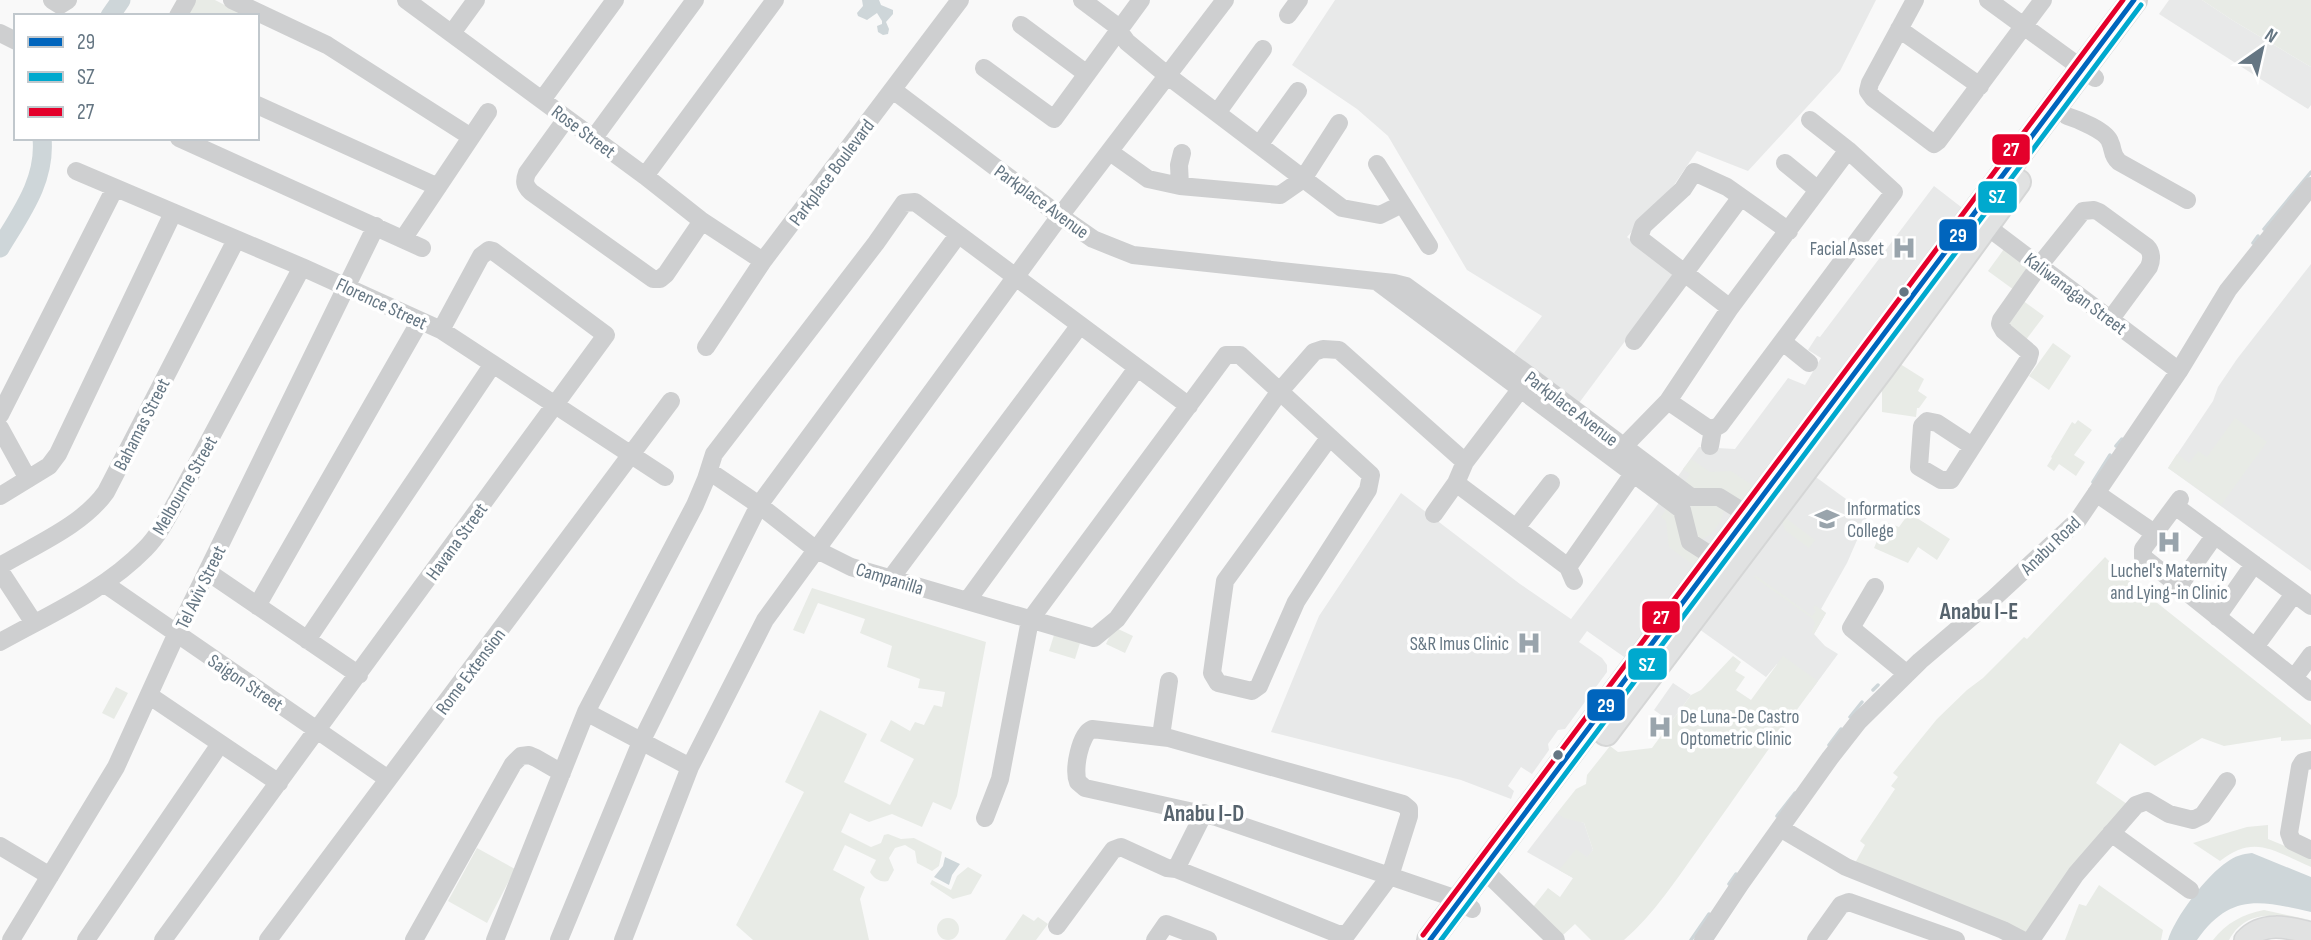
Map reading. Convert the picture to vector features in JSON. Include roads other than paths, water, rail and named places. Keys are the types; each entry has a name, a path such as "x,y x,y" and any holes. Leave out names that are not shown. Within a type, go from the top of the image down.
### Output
{"highway":[{"path":"1430,940 1466,904 1489,874 1724,564 2088,74 2146,1"},
{"path":"2012,176 2067,116 2088,74"},
{"path":"1724,564 1748,515 1980,221"},
{"path":"1449,940 1466,904"}],"main road":[{"path":"2245,940 2253,932 2269,927 2311,933"}],"street":[{"path":"52,0 60,5 68,0"},
{"path":"232,0 327,45 471,137"},
{"name":"Rose Street","path":"406,0 702,221 763,261"},
{"path":"452,33 476,0"},
{"path":"542,100 615,0"},
{"path":"593,139 695,0"},
{"path":"645,176 775,0"},
{"name":"Parkplace Boulevard","path":"706,347 763,261 960,0"},
{"path":"1082,0 1120,30 1127,43 1168,76 1342,208 1380,215 1402,204"},
{"path":"984,68 1054,118 1141,0"},
{"path":"623,940 690,767 765,620 1060,216 1225,0"},
{"path":"1287,15 1299,0"},
{"path":"1914,0 1868,91 1873,98 1934,144 2043,0"},
{"path":"1988,0 2088,74"},
{"path":"1021,25 1087,74"},
{"path":"1899,29 1980,86"},
{"path":"1217,113 1263,49"},
{"name":"Parkplace Avenue","path":"893,90 1093,239 1133,255 1406,286 1525,383 1683,501"},
{"path":"1259,145 1298,91"},
{"path":"259,107 438,187"},
{"path":"403,239 488,112"},
{"path":"2067,116 2078,119 2106,135 2112,154 2119,162 2187,200"},
{"path":"566,119 527,173 525,186 531,192 653,279 660,279 666,274 702,221"},
{"path":"1668,401 1706,428 1712,438 1894,192 1810,120"},
{"path":"1110,152 1148,179 1180,186 1280,194 1303,179 1339,123"},
{"path":"183,140 422,247"},
{"path":"1619,454 1668,401 1730,308 1848,150"},
{"path":"1180,186 1179,165 1182,153"},
{"path":"1785,163 1818,190"},
{"path":"1377,164 1429,246"},
{"name":"Florence Street","path":"76,171 346,286 441,330 665,477"},
{"path":"1730,308 1639,238 1643,226 1683,190 1694,172 1727,187 1789,231"},
{"name":"Anabu Road","path":"1703,940 1855,726 1907,674 2065,534 2083,513 2179,371 2232,285 2311,186"},
{"path":"0,415 115,188"},
{"path":"1634,341 1741,197"},
{"path":"495,940 586,712 695,505 718,447 904,203 915,202 1189,406"},
{"path":"1972,446 2029,357 2028,349 2004,331 2000,324 2078,215 2088,210 2099,212 2150,251 2150,265 2110,320"},
{"path":"0,496 50,466 58,454 173,213"},
{"name":"Kaliwanagan Street","path":"1980,221 2179,371"},
{"name":"Tel Aviv Street","path":"9,932 50,876 117,767 176,635 376,226"},
{"path":"559,940 641,742 759,505 958,235"},
{"name":"Bahamas Street","path":"0,565 96,506 106,492 236,240"},
{"name":"Havana Street","path":"163,940 606,335 493,251 484,251 441,330"},
{"name":"Melbourne Street","path":"0,642 105,584 146,548 163,525 302,267"},
{"path":"257,606 421,321"},
{"path":"891,578 1080,325"},
{"path":"1783,342 1809,363"},
{"path":"1280,391 1314,352 1323,349 1339,350 1465,462"},
{"path":"985,818 1000,779 1030,620 1226,355 1240,355 1371,475 1368,490 1296,602 1259,686 1252,691 1218,683 1212,673 1225,581 1329,438"},
{"path":"307,640 493,364"},
{"path":"967,601 1137,368"},
{"path":"1434,514 1456,483 1465,462 1525,383"},
{"name":"Campanilla","path":"709,471 759,505 815,550 851,567 1094,638 1117,619 1280,391"},
{"name":"Rome Extension","path":"268,940 671,401"},
{"path":"0,428 28,479"},
{"name":"Parkplace Avenue","path":"1619,454 1633,474 1683,501"},
{"path":"1456,483 1571,574 1633,474"},
{"path":"1516,528 1551,483"},
{"path":"2096,493 2154,533"},
{"path":"1724,564 1688,538 1683,501 1719,497 1748,515"},
{"path":"2311,606 2215,535 2177,502 2143,549 2143,557 2311,692"},
{"path":"2179,586 2215,535"},
{"path":"2217,617 2254,564"},
{"path":"0,571 34,623"},
{"path":"208,572 359,675"},
{"name":"Saigon Street","path":"105,584 388,779"},
{"path":"1875,587 1852,628 1907,674"},
{"path":"2255,647 2294,594"},
{"path":"2294,678 2311,655"},
{"path":"1161,736 1169,681"},
{"path":"150,696 279,783"},
{"path":"586,712 690,767"},
{"path":"1057,926 1113,850 1118,847 1342,935 1350,932 1390,876 1409,816 1409,809 1403,804 1161,736 1089,730 1084,736 1076,772 1076,779 1085,788 1204,813 1390,876 1466,904"},
{"path":"86,940 220,744"},
{"path":"414,940 513,764 521,756 529,755 562,773"},
{"path":"2311,760 2303,762 2300,767 2289,836 2294,843 2311,850"},
{"path":"2031,940 2063,892 2136,805 2143,801 2151,803 2169,814 2195,820 2203,815 2227,780"},
{"path":"1177,869 1204,813"},
{"path":"1780,828 1846,867 2022,940"},
{"path":"2111,833 2190,890"},
{"path":"0,846 50,876"},
{"path":"1489,874 1556,940"},
{"path":"1817,940 1839,908 1845,903 1853,902 1956,940"},
{"path":"1155,940 1166,924 1208,940"}],"waterway":[{"path":"111,14 121,0"},
{"path":"0,248 24,209 36,182 42,140"},
{"path":"2264,229 2311,172"},
{"path":"2253,243 2258,236"},
{"path":"2116,446 2122,439"},
{"path":"2093,482 2110,455"},
{"path":"1873,690 1878,685"},
{"path":"1850,717 1862,702"},
{"path":"1829,745 1841,729"},
{"path":"1777,816 1795,793"},
{"path":"1729,884 1736,874"},
{"path":"1691,940 1709,914"}],"place":[{"name":"Facial Asset","path":"1904,248"},
{"name":"Informatics College","path":"1827,519"},
{"name":"Luchel's Maternity and Lying-in Clinic","path":"2169,542"},
{"name":"S&R Imus Clinic","path":"1529,643"},
{"name":"De Luna-De Castro Optometric Clinic","path":"1660,727"}],"district":[{"name":"Anabu I-E","path":"1979,611"},
{"name":"Anabu I-D","path":"1204,813"}]}
